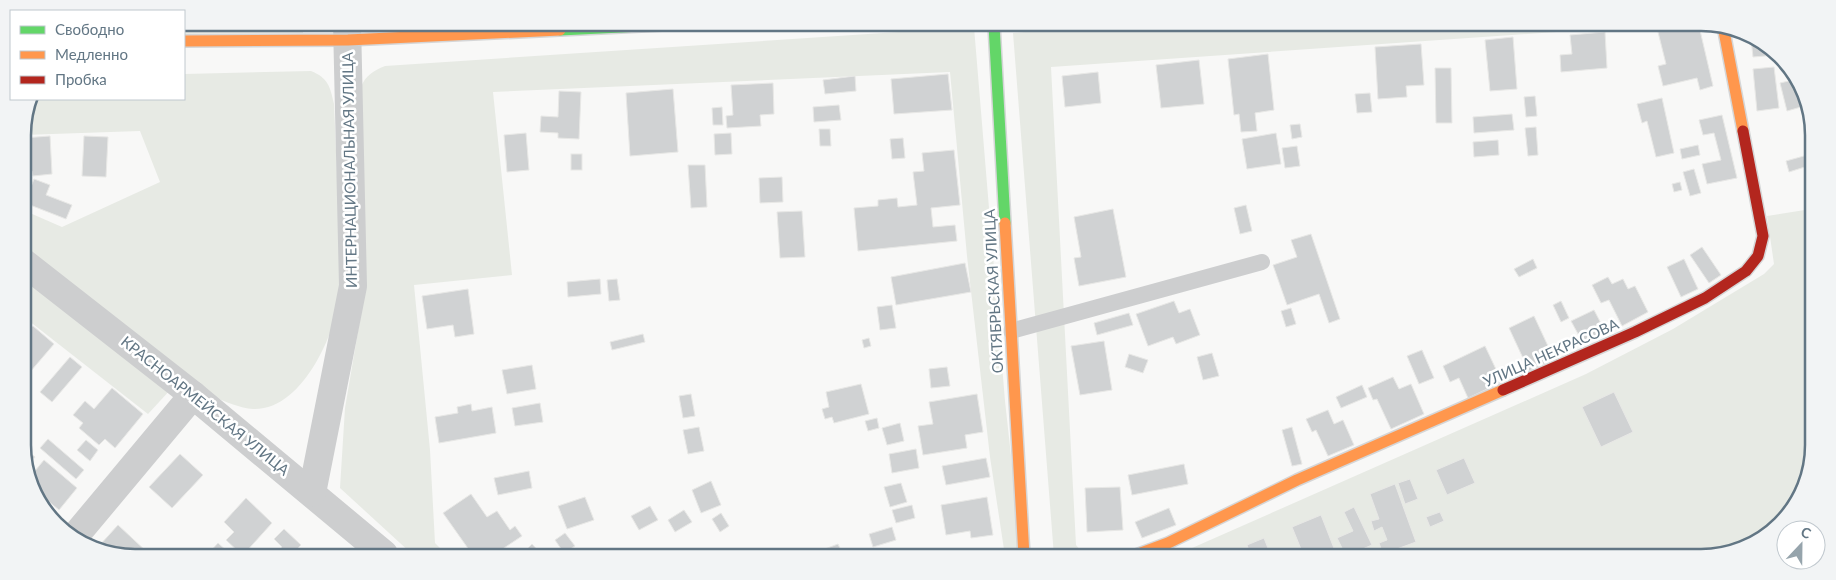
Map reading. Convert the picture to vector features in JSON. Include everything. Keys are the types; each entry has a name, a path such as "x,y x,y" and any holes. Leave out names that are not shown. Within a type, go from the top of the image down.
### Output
{"street":[{"path":"185,41 347,31"},
{"name":"ИНТЕРНАЦИОНАЛЬНАЯ УЛИЦА","path":"312,493 354,286 347,31"},
{"name":"ОКТЯБРЬСКАЯ УЛИЦА","path":"994,31 1024,549"},
{"name":"УЛИЦА НЕКРАСОВА","path":"1153,549 1168,544 1297,480 1636,332 1705,298 1746,270 1758,256 1763,236 1729,68 1724,34"},
{"name":"КРАСНОАРМЕЙСКАЯ УЛИЦА","path":"31,268 193,395 378,549"},
{"path":"79,532 193,395"}],"lane":[{"path":"1011,331 1262,262"}],"shaded area":[{"path":"185,31 303,31 303,33 185,34"},
{"path":"914,31 974,31 1005,401 1021,549 1004,549 990,457 967,256 950,72 493,92 512,275 414,285 430,450 435,543 441,549 407,549 340,488 345,408 365,290 361,87 370,74 385,66"},
{"path":"1038,31 1570,31 1051,67 1076,545 1079,549 1053,549 1013,33"},
{"path":"311,71 325,80 331,92 334,104 341,263 339,303 334,323 315,364 303,382 288,396 271,406 253,409 214,397 31,257 31,213 62,227 160,182 140,131 31,135 32,121 37,100 185,100 185,74"},
{"path":"1805,210 1804,459 1799,479 1787,503 1769,523 1741,541 1708,549 1190,549 1586,374 1673,329 1764,274 1774,264 1767,216"},
{"path":"31,277 171,389 148,414 31,322"}],"building":[{"path":"1700,31 1713,86 1700,90 1697,78 1663,86 1658,66 1666,64 1658,32"},
{"path":"1605,32 1607,68 1561,72 1560,55 1572,54 1570,35"},
{"path":"1513,37 1517,89 1490,91 1485,40"},
{"path":"1421,44 1424,85 1406,86 1407,97 1378,99 1375,47"},
{"path":"1752,44 1767,56 1753,57"},
{"path":"1268,54 1274,110 1255,113 1257,131 1241,132 1239,114 1234,115 1228,59"},
{"path":"1199,60 1204,104 1161,108 1156,65"},
{"path":"1774,67 1779,108 1757,111 1753,69"},
{"path":"1435,68 1451,68 1452,123 1436,123"},
{"path":"1098,72 1101,103 1065,107 1062,76"},
{"path":"948,74 952,110 894,114 891,79"},
{"path":"855,76 856,91 825,94 823,80"},
{"path":"1789,81 1801,107 1787,111 1780,83"},
{"path":"773,83 774,114 760,115 761,126 727,128 726,116 733,115 731,85"},
{"path":"673,89 678,152 630,156 626,93"},
{"path":"559,91 581,92 579,139 558,138 558,133 540,132 541,116 558,117"},
{"path":"1370,93 1372,112 1357,113 1355,94"},
{"path":"1535,96 1537,116 1526,117 1524,97"},
{"path":"1662,98 1674,153 1656,157 1647,121 1642,123 1637,104"},
{"path":"839,105 841,120 814,122 813,107"},
{"path":"722,107 723,125 713,125 712,108"},
{"path":"1512,114 1514,130 1474,133 1473,117"},
{"path":"1722,115 1737,178 1707,184 1702,164 1721,160 1714,133 1703,135 1699,120"},
{"path":"1300,124 1302,137 1292,139 1290,125"},
{"path":"1536,127 1538,155 1528,156 1525,128"},
{"path":"819,129 830,129 831,146 820,146"},
{"path":"526,133 529,170 507,172 504,135"},
{"path":"731,133 732,154 715,155 714,134"},
{"path":"1276,133 1281,164 1247,169 1242,139"},
{"path":"50,136 52,174 33,176 31,171 31,137"},
{"path":"84,136 108,137 106,177 82,176"},
{"path":"903,138 905,158 892,159 890,139"},
{"path":"1498,140 1499,155 1474,157 1473,142"},
{"path":"1698,145 1700,155 1682,159 1680,149"},
{"path":"1297,146 1300,166 1285,168 1282,148"},
{"path":"954,150 960,205 931,208 933,227 955,225 957,241 858,251 854,208 878,206 878,200 897,198 898,207 917,205 913,172 924,171 922,153"},
{"path":"571,154 582,154 582,170 571,170"},
{"path":"1805,156 1805,167 1789,172 1786,161"},
{"path":"688,165 705,165 707,207 691,208"},
{"path":"1694,169 1701,193 1690,196 1683,172"},
{"path":"782,177 783,202 760,203 759,178"},
{"path":"34,179 50,185 46,195 72,205 66,219 31,205 31,187"},
{"path":"1680,182 1682,190 1674,192 1672,184"},
{"path":"1246,205 1252,231 1240,234 1234,208"},
{"path":"1113,209 1126,277 1079,286 1074,258 1081,257 1074,217"},
{"path":"802,211 805,257 780,258 777,212"},
{"path":"1311,234 1340,319 1329,323 1319,294 1287,305 1273,265 1297,257 1291,240"},
{"path":"1702,247 1721,275 1709,283 1690,255"},
{"path":"1533,259 1537,268 1519,277 1514,269"},
{"path":"1684,259 1698,289 1681,297 1667,267"},
{"path":"965,263 971,292 896,305 891,277"},
{"path":"1608,277 1612,284 1623,279 1628,289 1635,286 1648,312 1622,326 1609,300 1601,303 1592,285"},
{"path":"600,279 601,294 568,297 567,282"},
{"path":"617,279 620,300 609,301 607,280"},
{"path":"468,289 474,334 455,337 453,325 427,329 422,296"},
{"path":"1174,301 1179,313 1190,309 1200,335 1176,344 1173,337 1148,346 1136,314"},
{"path":"1561,301 1569,318 1561,322 1553,305"},
{"path":"892,305 896,328 880,330 877,307"},
{"path":"1291,308 1296,324 1286,327 1281,311"},
{"path":"1594,310 1605,331 1583,343 1571,321"},
{"path":"1129,313 1133,325 1097,335 1094,323"},
{"path":"1534,316 1554,359 1529,371 1509,328"},
{"path":"33,326 54,344 31,371 31,328"},
{"path":"643,334 645,342 612,350 610,342"},
{"path":"869,338 871,346 864,348 862,340"},
{"path":"1104,341 1112,390 1080,395 1071,346"},
{"path":"1485,346 1502,382 1468,398 1459,378 1450,382 1443,366"},
{"path":"1422,350 1434,378 1419,384 1407,356"},
{"path":"1212,353 1219,376 1203,380 1197,357"},
{"path":"1129,354 1148,360 1143,373 1125,367"},
{"path":"70,357 82,367 52,402 40,392"},
{"path":"532,365 536,389 507,394 502,370"},
{"path":"947,367 950,386 931,388 929,369"},
{"path":"1393,377 1399,389 1411,384 1424,414 1391,429 1377,399 1373,400 1368,388"},
{"path":"861,384 869,414 834,423 832,417 825,419 822,409 829,407 826,392"},
{"path":"1362,385 1367,397 1341,408 1336,397"},
{"path":"112,388 143,414 115,448 105,439 99,445 79,428 83,423 73,415 85,401 94,409"},
{"path":"1614,392 1633,432 1601,447 1582,407"},
{"path":"691,394 695,416 683,418 679,396"},
{"path":"977,394 983,432 965,435 967,448 923,455 918,426 933,424 929,402"},
{"path":"540,403 543,422 515,426 512,408"},
{"path":"471,404 472,411 492,407 496,433 439,443 435,417 458,413 457,407"},
{"path":"1328,410 1334,424 1343,420 1354,445 1328,456 1316,430 1312,432 1306,419"},
{"path":"877,418 879,428 868,431 865,421"},
{"path":"900,423 904,441 887,445 882,428"},
{"path":"699,427 704,451 688,454 683,430"},
{"path":"1292,427 1302,464 1292,466 1282,430"},
{"path":"48,439 84,470 76,479 40,448"},
{"path":"86,440 98,450 90,461 77,450"},
{"path":"916,449 919,468 892,473 889,454"},
{"path":"180,454 203,475 172,508 149,487"},
{"path":"986,458 990,477 946,485 942,466"},
{"path":"1464,458 1475,483 1447,495 1436,470"},
{"path":"44,460 77,488 59,510 48,501 35,471"},
{"path":"1184,464 1188,484 1132,495 1128,475"},
{"path":"529,471 532,488 498,495 494,478"},
{"path":"1410,479 1418,499 1405,504 1398,483"},
{"path":"711,481 721,505 701,513 692,490"},
{"path":"901,483 907,502 890,507 884,487"},
{"path":"1395,484 1416,542 1397,549 1381,549 1379,543 1387,540 1382,527 1374,531 1371,521 1379,519 1370,494"},
{"path":"1120,487 1123,530 1087,532 1085,488"},
{"path":"471,494 487,517 497,511 510,530 515,526 522,536 502,549 468,549 443,513"},
{"path":"585,497 594,520 567,529 558,506"},
{"path":"987,497 993,535 971,538 970,531 946,535 941,505"},
{"path":"246,498 272,523 249,549 236,549 226,540 234,532 224,522"},
{"path":"912,505 915,518 896,523 892,510"},
{"path":"650,506 658,520 639,530 631,516"},
{"path":"1354,507 1372,545 1363,549 1342,549 1337,538 1353,531 1344,512"},
{"path":"1169,508 1176,525 1142,538 1135,522"},
{"path":"684,510 692,522 675,532 668,520"},
{"path":"1440,512 1444,521 1430,527 1426,517"},
{"path":"721,513 729,526 720,532 712,519"},
{"path":"1321,515 1334,549 1301,549 1292,527"},
{"path":"118,525 144,549 121,548 102,543"},
{"path":"892,527 896,540 873,547 869,534"},
{"path":"284,529 301,545 297,549 280,549 282,547 274,539"},
{"path":"565,533 575,546 570,549 561,549 555,540"},
{"path":"1264,538 1268,549 1248,549 1247,545"},
{"path":"218,543 225,549 213,549"},
{"path":"532,544 537,549 527,549"},
{"path":"838,544 840,549 825,549"}],"traffic: fast":[{"path":"994,31 1005,223"}],"traffic: slow":[{"path":"185,41 348,40 539,31"},
{"path":"1725,34 1743,131"},
{"path":"1005,223 1024,549"},
{"path":"1152,549 1168,543 1297,480 1503,390"}],"traffic: jam":[{"path":"1503,390 1635,332 1705,298 1746,271 1758,256 1763,236 1743,131"}]}
